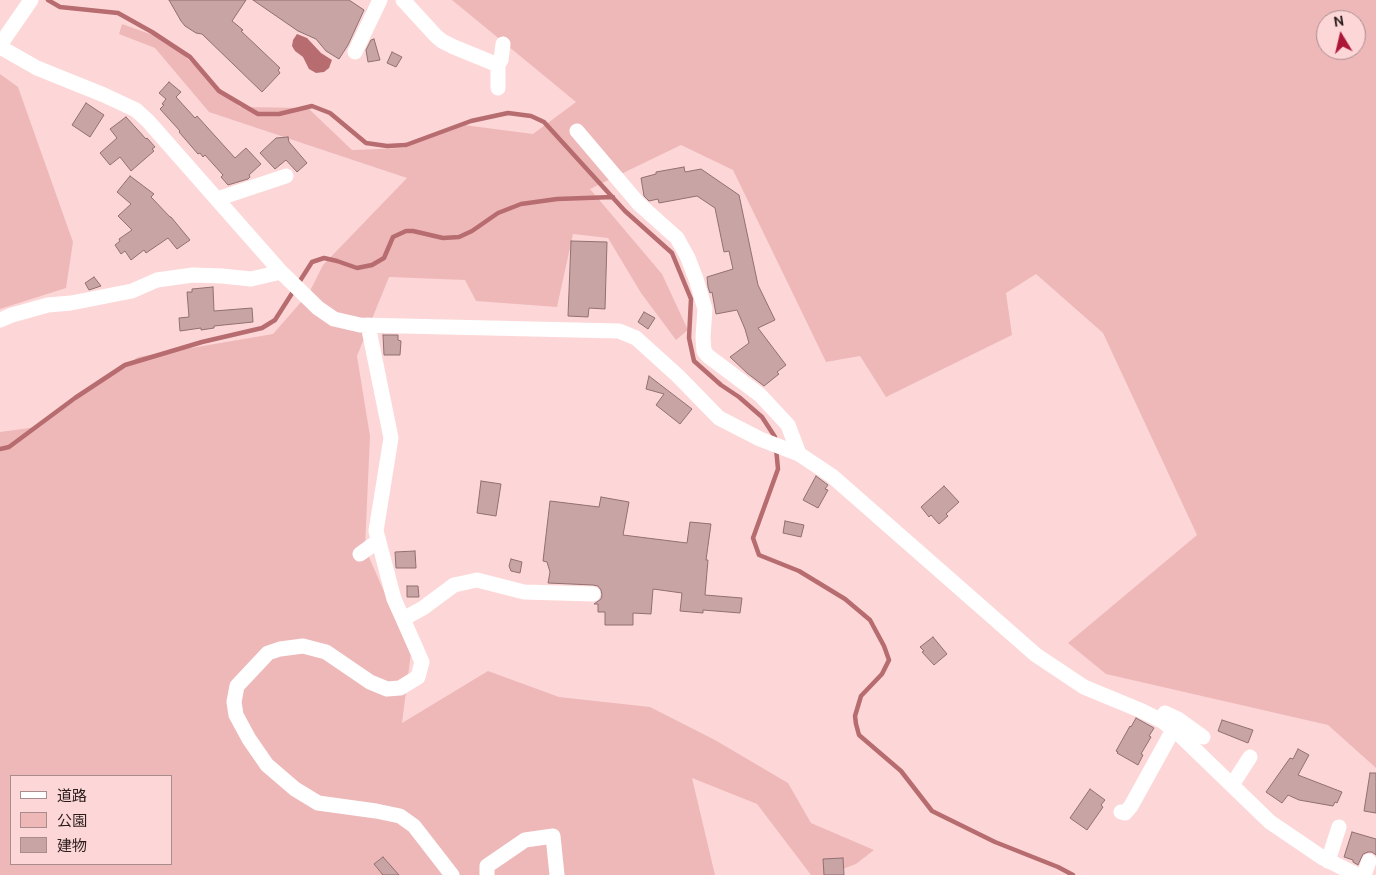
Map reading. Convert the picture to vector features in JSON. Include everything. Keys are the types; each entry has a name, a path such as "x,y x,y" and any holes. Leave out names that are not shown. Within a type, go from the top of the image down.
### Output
{"street":[{"path":"31,0 0,46 37,68 136,110 148,121 284,274 318,308 334,319 360,325 619,331 636,338 678,376 719,418 768,442 792,451 832,476 1036,655 1084,687 1160,720 1182,737 1229,786 1270,822 1328,861 1357,875"},
{"path":"355,52 380,0"},
{"path":"403,0 436,36 439,47 454,47 496,73 501,60 503,44"},
{"path":"577,131 639,204 676,238 688,258 705,309 702,337 704,351 760,396 788,425 792,451"},
{"path":"217,199 286,176"},
{"path":"0,320 48,305 71,303 132,291 157,280 193,275 251,279 284,274"},
{"path":"368,325 391,438 376,531 394,599 422,662 418,677 400,688 387,689 370,682 326,652 303,646 280,649 268,653 237,686 234,702 236,716 267,765 295,790 318,803 400,816 414,826 452,875"},
{"path":"360,554 378,541"},
{"path":"403,618 422,608 454,585 477,580 524,592 593,594"},
{"path":"1160,720 1165,713 1178,719 1203,737"},
{"path":"1121,812 1125,813 1131,806 1173,730"},
{"path":"1229,786 1250,757"},
{"path":"1328,861 1339,827"},
{"path":"487,875 487,866 525,840 553,836 557,875"}],"green space":[{"path":"452,0 1376,0 1376,768 1328,725 1106,674 1068,643 1197,535 1103,333 1036,274 1006,293 1012,335 886,397 860,356 826,362 733,170 681,145 590,189 662,274 688,330 676,340 641,293 608,238 573,234 557,307 476,301 465,280 389,277 357,356 370,436 365,548 411,653 402,723 488,671 559,697 650,707 715,740 788,783 811,823 874,850 856,864 827,875 811,875 757,804 692,778 715,875 0,875 0,432 37,427 138,357 273,334 309,293 323,265 407,178 209,112 155,48 119,34 122,24 167,40 240,107 308,108 352,150 404,148 464,125 533,134 576,102"},
{"path":"0,74 18,87 73,242 66,288 0,309"}],"shaded area":[{"path":"297,34 307,38 321,53 332,60 329,68 324,72 316,73 309,69 303,57 292,46"}],"building":[{"path":"169,0 246,0 232,21 280,68 278,70 280,73 262,92 202,34 196,33 185,26"},
{"path":"253,0 349,0 364,10 348,45 339,59 326,51 316,39 298,31"},
{"path":"374,39 380,60 368,62 366,50 371,40"},
{"path":"392,52 402,57 396,67 387,63"},
{"path":"169,82 181,92 176,97 195,118 197,116 235,158 246,148 261,164 249,175 248,179 228,185 221,177 223,175 205,155 203,157 200,153 198,154 160,109 166,99 159,93"},
{"path":"86,103 104,115 90,137 72,125"},
{"path":"126,117 155,147 152,149 154,151 131,171 120,157 110,165 100,153 117,138 110,129"},
{"path":"288,137 289,142 307,163 297,172 286,160 275,169 260,153 276,138"},
{"path":"684,167 685,172 701,169 739,195 758,285 775,320 758,328 786,365 777,372 779,374 764,386 730,357 749,343 745,329 737,310 716,314 712,292 710,293 708,287 707,277 733,269 729,251 724,252 715,208 697,196 659,203 658,199 649,201 644,196 641,178 656,174 656,172"},
{"path":"130,176 154,194 151,197 190,240 177,249 168,238 146,253 144,250 131,260 125,251 121,254 115,245 120,241 119,239 132,230 118,216 131,204 117,192"},
{"path":"571,241 607,242 605,309 589,308 588,317 568,316"},
{"path":"94,277 101,286 89,290 85,283"},
{"path":"213,287 214,311 252,308 253,322 214,326 214,328 201,330 201,328 180,331 179,318 189,317 187,292 192,292 192,289"},
{"path":"644,312 655,318 648,329 638,322"},
{"path":"383,335 398,335 398,340 401,341 400,355 384,355"},
{"path":"649,376 692,409 680,424 656,405 664,394 646,389"},
{"path":"816,476 828,485 825,489 828,490 818,508 803,500"},
{"path":"481,481 501,484 496,516 477,513"},
{"path":"944,486 959,502 946,514 948,516 939,524 931,515 929,517 921,507"},
{"path":"601,497 629,502 623,535 687,543 690,522 711,524 706,560 708,560 705,595 742,598 740,613 703,610 703,613 680,611 682,593 653,589 651,614 633,613 633,625 605,625 605,612 598,612 598,604 594,604 601,599 602,595 598,586 548,583 550,572 547,562 543,561 550,501 599,507"},
{"path":"785,521 804,525 801,537 783,533"},
{"path":"415,551 416,568 396,568 395,552"},
{"path":"511,559 522,562 520,573 511,571 509,566"},
{"path":"407,586 418,586 419,597 407,597"},
{"path":"933,637 947,654 934,665 920,647"},
{"path":"1136,718 1154,728 1141,754 1143,755 1138,765 1116,751"},
{"path":"1222,720 1253,730 1248,743 1218,731"},
{"path":"1298,749 1309,755 1298,775 1342,792 1337,803 1335,802 1333,806 1299,800 1288,795 1282,803 1266,792 1290,758 1293,759"},
{"path":"1370,773 1376,773 1376,813 1364,811"},
{"path":"1090,789 1105,800 1101,805 1103,807 1087,830 1070,818"},
{"path":"1352,832 1376,839 1376,855 1372,852 1363,854 1358,865 1353,860 1344,857"},
{"path":"383,857 399,875 383,875 374,864"},
{"path":"843,858 844,875 824,875 823,859"}],"waterway":[{"path":"48,0 60,7 118,13 152,32 190,57 219,91 258,114 279,114 312,106 330,113 366,143 387,146 406,145 471,121 508,113 531,116 544,122 625,211 672,253 691,299 689,338 694,361 762,417 775,440"},
{"path":"0,449 9,447 75,398 125,365 202,342 262,328 275,320 312,262 324,258 357,268 372,265 384,258 393,237 406,231 443,238 459,237 472,231 498,213 521,204 557,199 613,197"},
{"path":"776,448 778,469 753,538 759,555 799,571 845,599 870,620 889,660 882,674 861,696 855,716 859,735 901,771 932,811 995,842 1058,867 1073,875"}]}
